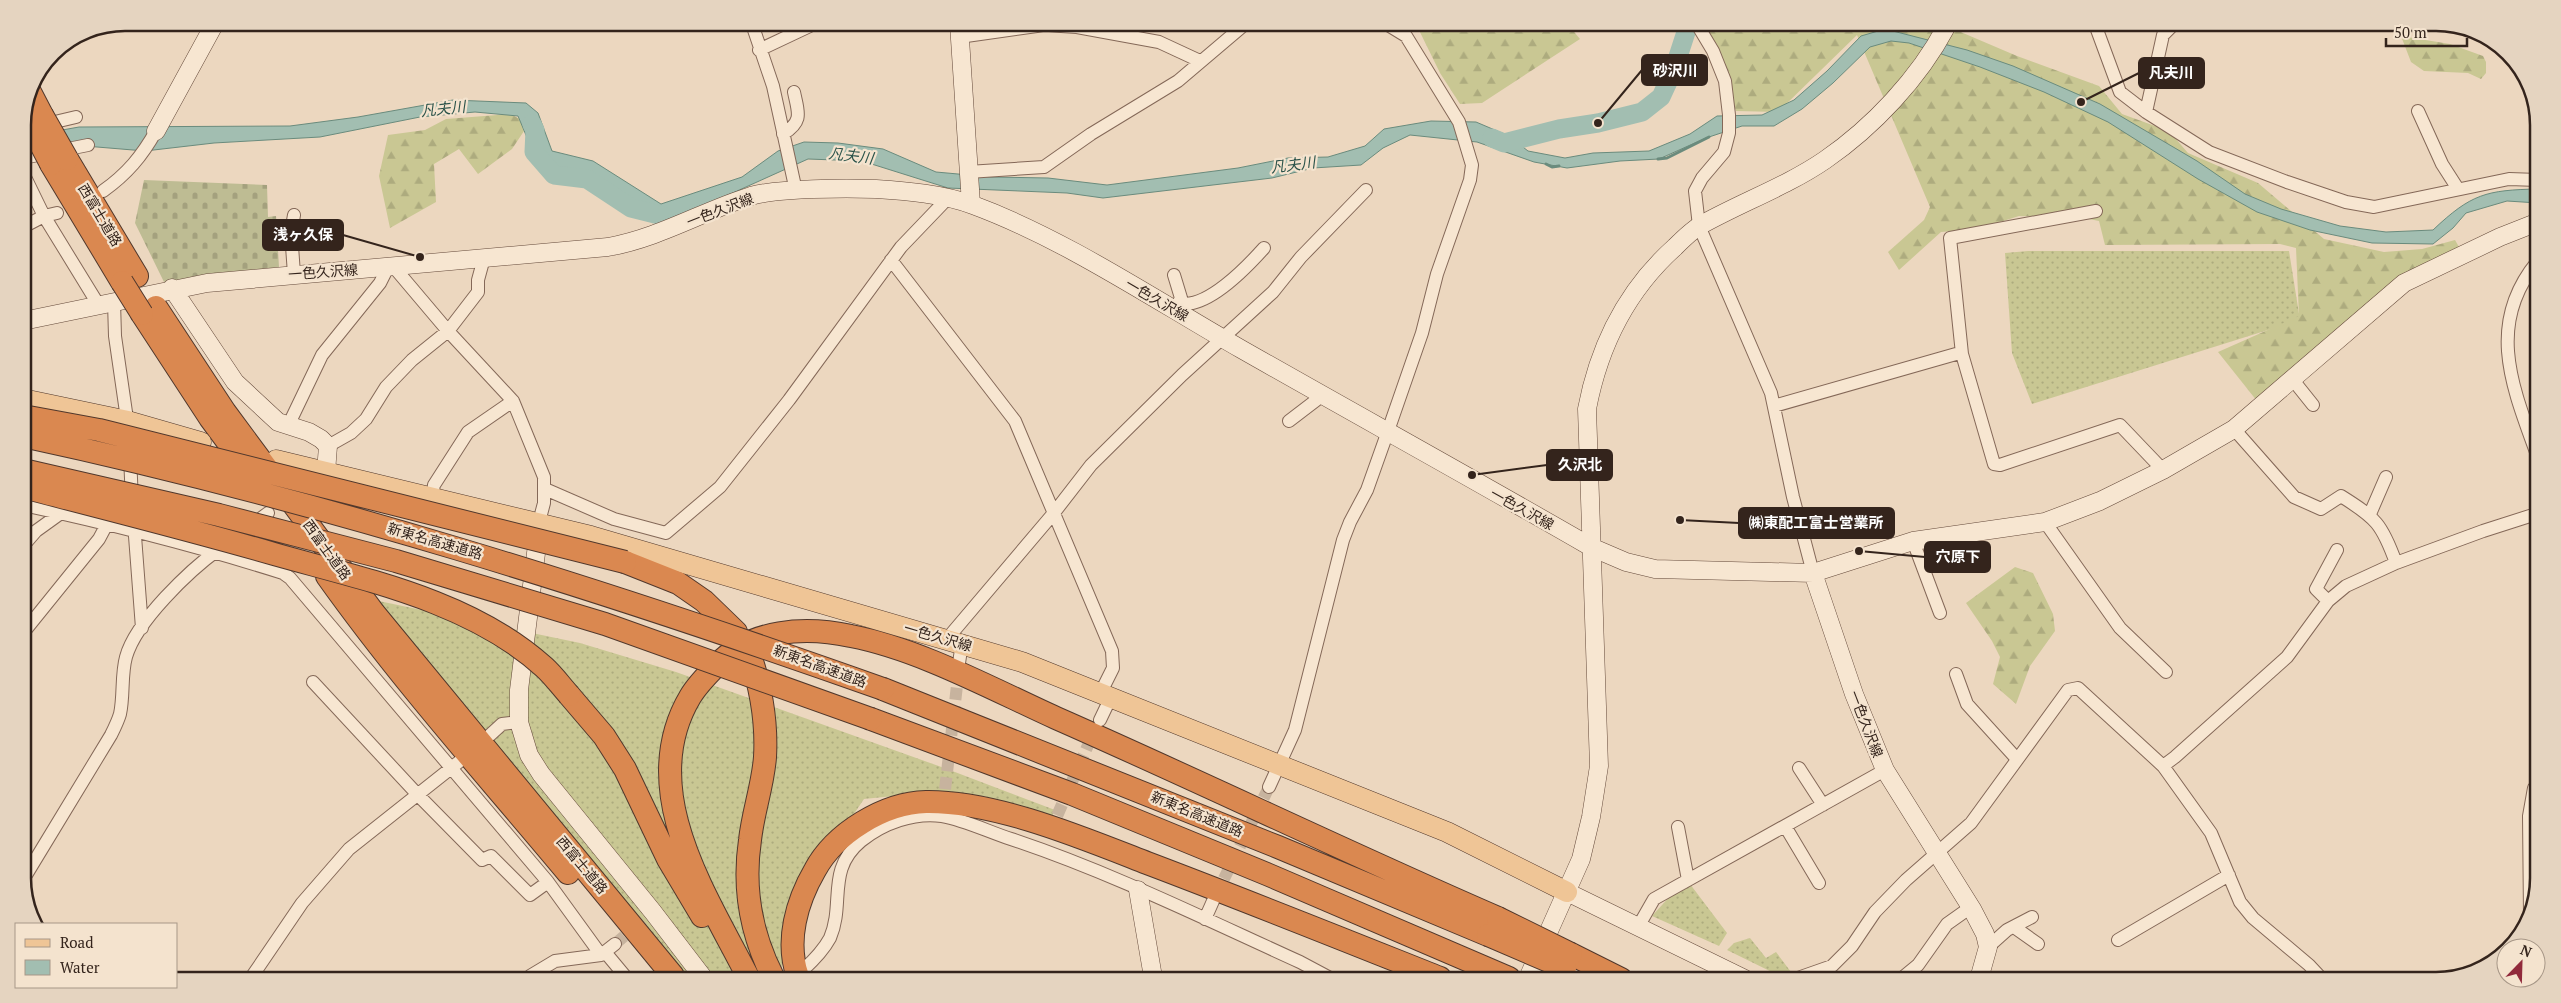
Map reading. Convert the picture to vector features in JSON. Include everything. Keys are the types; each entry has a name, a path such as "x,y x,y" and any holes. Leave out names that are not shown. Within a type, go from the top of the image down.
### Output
{"highway":[{"name":"西富士道路","path":"31,123 59,161 118,291 149,310 374,613 670,972"},
{"name":"西富士道路","path":"149,310 210,418 359,621 650,972"},
{"path":"31,418 109,433 625,562 678,583 704,600 736,632"},
{"name":"新東名高速道路","path":"31,438 191,476 372,523 503,561 718,630 883,689 1269,843 1493,927 1568,961 1582,972"},
{"name":"新東名高速道路","path":"31,472 219,515 396,561 605,624 871,719 1072,794 1269,875 1495,972"},
{"path":"31,489 352,576 423,599 462,615 521,649 544,668 604,736 625,769 668,859 709,929 745,972"},
{"path":"746,972 701,885 682,838 670,783 672,747 678,723 690,696 726,655 754,640 804,630 850,635 880,643 928,661 1165,765 1378,866 1493,927"},
{"path":"750,656 757,677 764,717 764,758 749,841 747,879 751,918 760,950 771,972"},
{"path":"800,972 795,968 793,943 798,907 818,864 848,833 866,821 890,809 924,802 962,803 1000,812 1105,847 1253,903 1425,972"},
{"path":"1568,961 1600,972"}],"main road":[{"path":"31,401 128,420 201,442"},
{"name":"一色久沢線","path":"276,460 540,522 956,648 1022,662 1447,832 1567,892"}],"street":[{"path":"103,191 130,169 145,151 211,31"},
{"path":"754,31 773,86 796,191"},
{"path":"759,50 799,31"},
{"path":"959,31 970,198"},
{"path":"1099,31 1159,42 1200,61"},
{"path":"968,172 1044,167 1091,134 1178,80 1237,31"},
{"path":"1269,787 1295,730 1343,540 1367,490 1388,431 1422,333 1437,274 1470,180 1472,165 1460,122 1406,31"},
{"path":"1701,31 1713,51 1725,81 1729,133 1724,152 1702,178 1695,192 1699,226 1771,393 1793,497 1813,573 1913,542 2045,522 2085,508 2163,470 2234,429 2404,283 2500,237 2530,225"},
{"path":"1531,972 1581,859 1591,817 1599,766 1590,547 1587,409 1593,379 1618,317 1633,293 1654,267 1699,226 1826,160 1877,116 1927,58 1944,31"},
{"path":"2097,31 2120,92 2146,112 2209,152 2346,202 2374,207 2509,179 2530,180"},
{"path":"2146,112 2163,35 2167,31"},
{"path":"784,137 798,120 794,92"},
{"path":"2418,111 2442,164 2458,189"},
{"path":"31,120 76,117"},
{"path":"31,156 88,145"},
{"path":"31,185 51,214 118,291 115,336 128,420 142,628"},
{"name":"一色久沢線","path":"31,318 118,291 172,288 294,274 390,267 630,243 664,232 753,196 796,191 876,189 947,198 970,198 1177,307 1224,339 1590,547 1626,562 1655,569 1813,573 1854,694 1885,770 1936,855 1971,907 1985,934 1988,946"},
{"path":"956,648 1091,465 1182,375 1224,339 1273,292 1301,257 1366,190"},
{"path":"545,489 614,518 666,532 720,487 789,400 891,260 947,198"},
{"path":"2096,211 1950,238 1962,354 1994,464 2000,465 2120,425 2163,470"},
{"path":"31,223 51,214"},
{"path":"294,215 291,232 294,274"},
{"path":"1177,307 1200,300 1223,287 1248,266 1264,248"},
{"path":"294,492 323,471 328,446 350,433 366,419 386,387 412,360 448,331 478,292 478,280 484,258"},
{"path":"891,260 1015,421 1114,657 1100,720"},
{"path":"288,426 322,355 380,283 390,267 513,401 540,463 545,489 519,690 519,722 529,755 541,774 648,916 698,972"},
{"path":"2530,272 2520,287 2508,325 2507,352 2513,390 2530,436"},
{"path":"1174,275 1181,298 1177,307"},
{"path":"172,288 235,382 260,408 278,422 309,432 328,446"},
{"path":"1774,406 1956,354 1962,354"},
{"path":"2293,380 2312,405"},
{"path":"1289,421 1323,395"},
{"path":"432,496 434,485 468,432 513,401"},
{"path":"2234,429 2294,497 2321,509 2341,496 2370,514 2386,537 2396,563"},
{"path":"2370,514 2386,477"},
{"path":"31,507 134,530 215,552 283,573 290,578 456,765 548,882 607,950 622,972"},
{"path":"31,867 111,735 120,715 125,658 142,628 185,576 268,512"},
{"path":"31,536 36,530 61,513"},
{"path":"2163,766 2196,739 2287,657 2328,601 2346,586 2396,563 2483,530 2530,516"},
{"path":"2045,522 2120,628 2166,672"},
{"path":"31,622 99,539 107,524"},
{"path":"1913,542 1940,613"},
{"path":"2328,601 2316,589 2336,550"},
{"path":"1956,674 1967,704 2016,758"},
{"path":"313,682 418,795 482,860 491,856 530,895 548,882"},
{"path":"1815,972 1832,966 1852,946 1875,912 1906,880 1971,823 2016,758 2068,690 2078,688 2163,766 2211,834 2240,902 2253,918 2315,972"},
{"path":"490,735 502,724 519,722"},
{"path":"256,972 302,903 349,849 456,765"},
{"path":"1798,768 1822,805"},
{"path":"1638,927 1654,898 1885,770"},
{"path":"2530,810 2530,886"},
{"path":"802,972 821,953 830,937 835,920 838,875 845,858 860,841 884,825 914,817 942,813 1042,850 1138,890 1319,972"},
{"path":"1785,826 1819,883"},
{"path":"1678,827 1688,880"},
{"path":"1042,850 1048,836"},
{"path":"2118,940 2229,875"},
{"path":"1138,890 1153,972"},
{"path":"1567,892 1731,972"},
{"path":"1205,919 1213,901"},
{"path":"1910,972 1918,965 1947,924 1971,907"},
{"path":"1981,972 1988,946 2014,927 2032,917"},
{"path":"2014,927 2038,944"},
{"path":"536,972 554,961 607,950"}],"green space":[{"path":"1419,31 1573,31 1580,39 1482,103 1460,104 1440,73"},
{"path":"1707,31 1958,31 2017,56 2099,86 2122,114 2155,126 2175,138 2188,153 2258,183 2324,239 2384,252 2422,249 2455,240 2459,247 2385,288 2257,401 2218,352 2299,316 2296,248 2280,244 2105,245 2099,221 2084,218 2019,216 1978,229 1941,232 1899,270 1888,252 1924,220 1930,207 1857,35 1778,112 1736,111"},
{"path":"2401,36 2450,44 2483,56 2486,62 2486,73 2481,79 2468,73 2424,71 2411,62"},
{"path":"510,114 522,120 524,131 512,149 478,174 459,149 434,164 436,202 390,228 379,176 388,135 425,130 446,119"},
{"path":"144,180 267,185 268,217 276,216 279,267 164,282 135,223"},
{"path":"2028,251 2289,251 2300,320 2032,404 2012,353 2005,253"},
{"path":"2015,567 2033,573 2053,614 2055,631 2030,666 2016,704 1993,684 2000,657 1992,641 1966,603"},
{"path":"374,600 580,643 676,672 947,769 1055,810 1049,824 984,796 914,794 864,799 793,904 781,972 681,972"},
{"path":"1690,884 1727,933 1719,946 1652,916 1672,894"},
{"path":"1750,938 1766,958 1776,952 1791,972 1772,972 1727,950 1734,943"}],"water":[{"path":"1878,31 1893,31 1967,50 2013,66 2100,104 2197,161 2245,194 2281,209 2340,226 2386,232 2433,230 2469,201 2480,196 2505,191 2530,189 2530,202 2507,201 2466,213 2453,228 2433,244 2372,243 2310,230 2257,212 2198,179 2108,122 2044,92 1980,67 1909,43 1891,41 1870,47 1833,83 1802,109 1774,126 1742,126 1706,138 1659,159 1620,161 1567,168 1534,162 1477,142 1410,135 1383,148 1361,165 1313,168 1272,178 1103,198 1067,193 948,188 862,161 808,159 675,219 659,220 638,210 590,177 554,175 528,140 518,116 475,112 420,117 320,137 214,143 145,151 73,145 31,149 31,136 79,127 290,126 358,117 453,100 526,103 538,113 552,151 593,161 661,204 742,177 778,151 804,142 838,143 883,149 936,172 991,177 1048,178 1107,185 1238,168 1288,158 1328,157 1365,146 1384,129 1431,121 1476,122 1509,136 1528,151 1565,158 1593,153 1649,151 1690,134 1717,116 1762,115 1794,100 1827,71 1861,36"}],"waterway":[{"path":"1492,138 1504,143 1559,129 1598,123 1642,112 1661,97 1674,69 1686,31"},
{"name":"凡夫川","path":"532,124 535,130 534,152 554,175 587,179 631,208 663,216"},
{"name":"凡夫川","path":"1658,159 1667,158 1709,137"},
{"name":"凡夫川","path":"1546,164 1552,167 1559,166"}],"tunnel":[{"path":"943,807 959,668"},
{"path":"1050,832 1095,729"},
{"path":"1216,895 1269,787"},
{"path":"615,944 643,920"}],"place":[{"name":"凡夫川","path":"2081,102"},
{"name":"砂沢川","path":"1598,123"},
{"name":"浅ヶ久保","path":"420,257"},
{"name":"久沢北","path":"1472,475"},
{"name":"㈱東配工富士営業所","path":"1680,520"},
{"name":"穴原下","path":"1859,551"}]}
